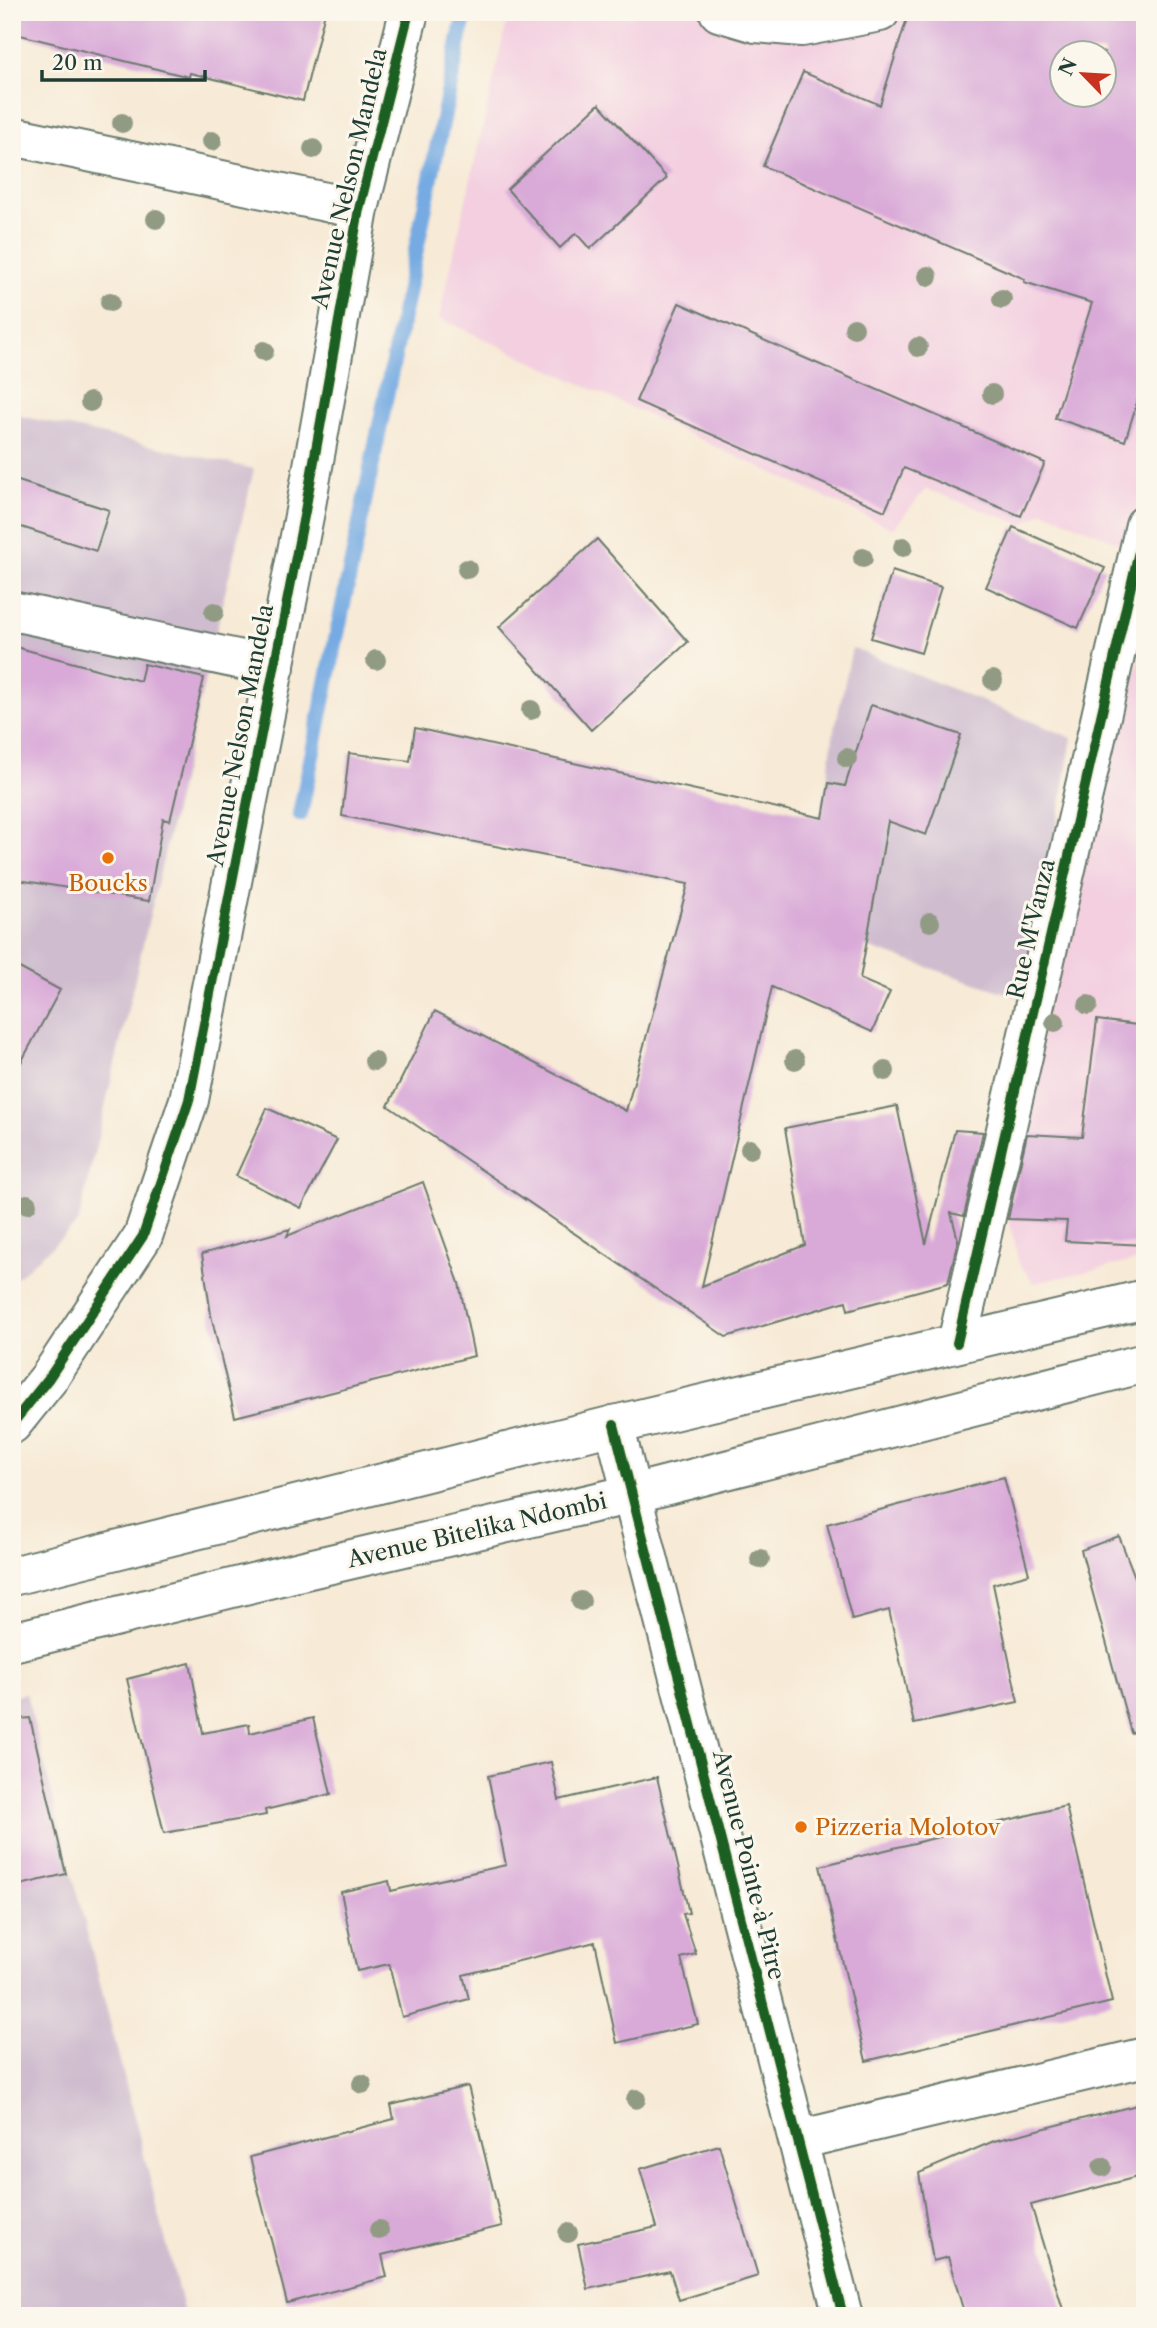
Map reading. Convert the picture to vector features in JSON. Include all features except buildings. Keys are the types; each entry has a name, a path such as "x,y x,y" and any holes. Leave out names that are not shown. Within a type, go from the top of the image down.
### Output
{"main road":[{"name":"Avenue Nelson Mandela","path":"12,1424 49,1378 143,1236 190,1100 275,667 359,209 409,12"},
{"path":"719,12 756,23 802,27 880,12"},
{"path":"12,136 359,209"},
{"name":"Rue M'Vanza","path":"957,1343 1145,525"},
{"path":"12,611 275,667"},
{"path":"12,1576 614,1425 1145,1298"},
{"name":"Avenue Bitelika Ndombi","path":"12,1642 632,1494 1145,1363"},
{"name":"Avenue Pointe à Pitre","path":"614,1425 843,2316"},
{"path":"798,2140 1145,2057"}],"shaded area":[{"path":"509,12 1145,12 1145,490 1132,548 1043,511 1023,525 926,489 893,529 439,318"},
{"path":"12,414 254,469 78,1223 12,1282"},
{"path":"1145,631 1145,1259 1034,1283 1019,1264 1008,1215 1010,1182 1082,844 1123,725"},
{"path":"852,648 1072,738 1027,1000 804,926 807,878"},
{"path":"26,1693 185,2316 12,2316 12,1697"}],"waterway":[{"path":"300,814 465,12"}],"cycle path":[{"path":"12,1424 49,1378 143,1236 189,1100 305,511 359,209 409,12"},
{"path":"957,1343 1145,525"},
{"path":"614,1425 843,2316"}],"place":[{"name":"Boucks","path":"108,858"},
{"name":"Pizzeria Molotov","path":"801,1827"}]}
